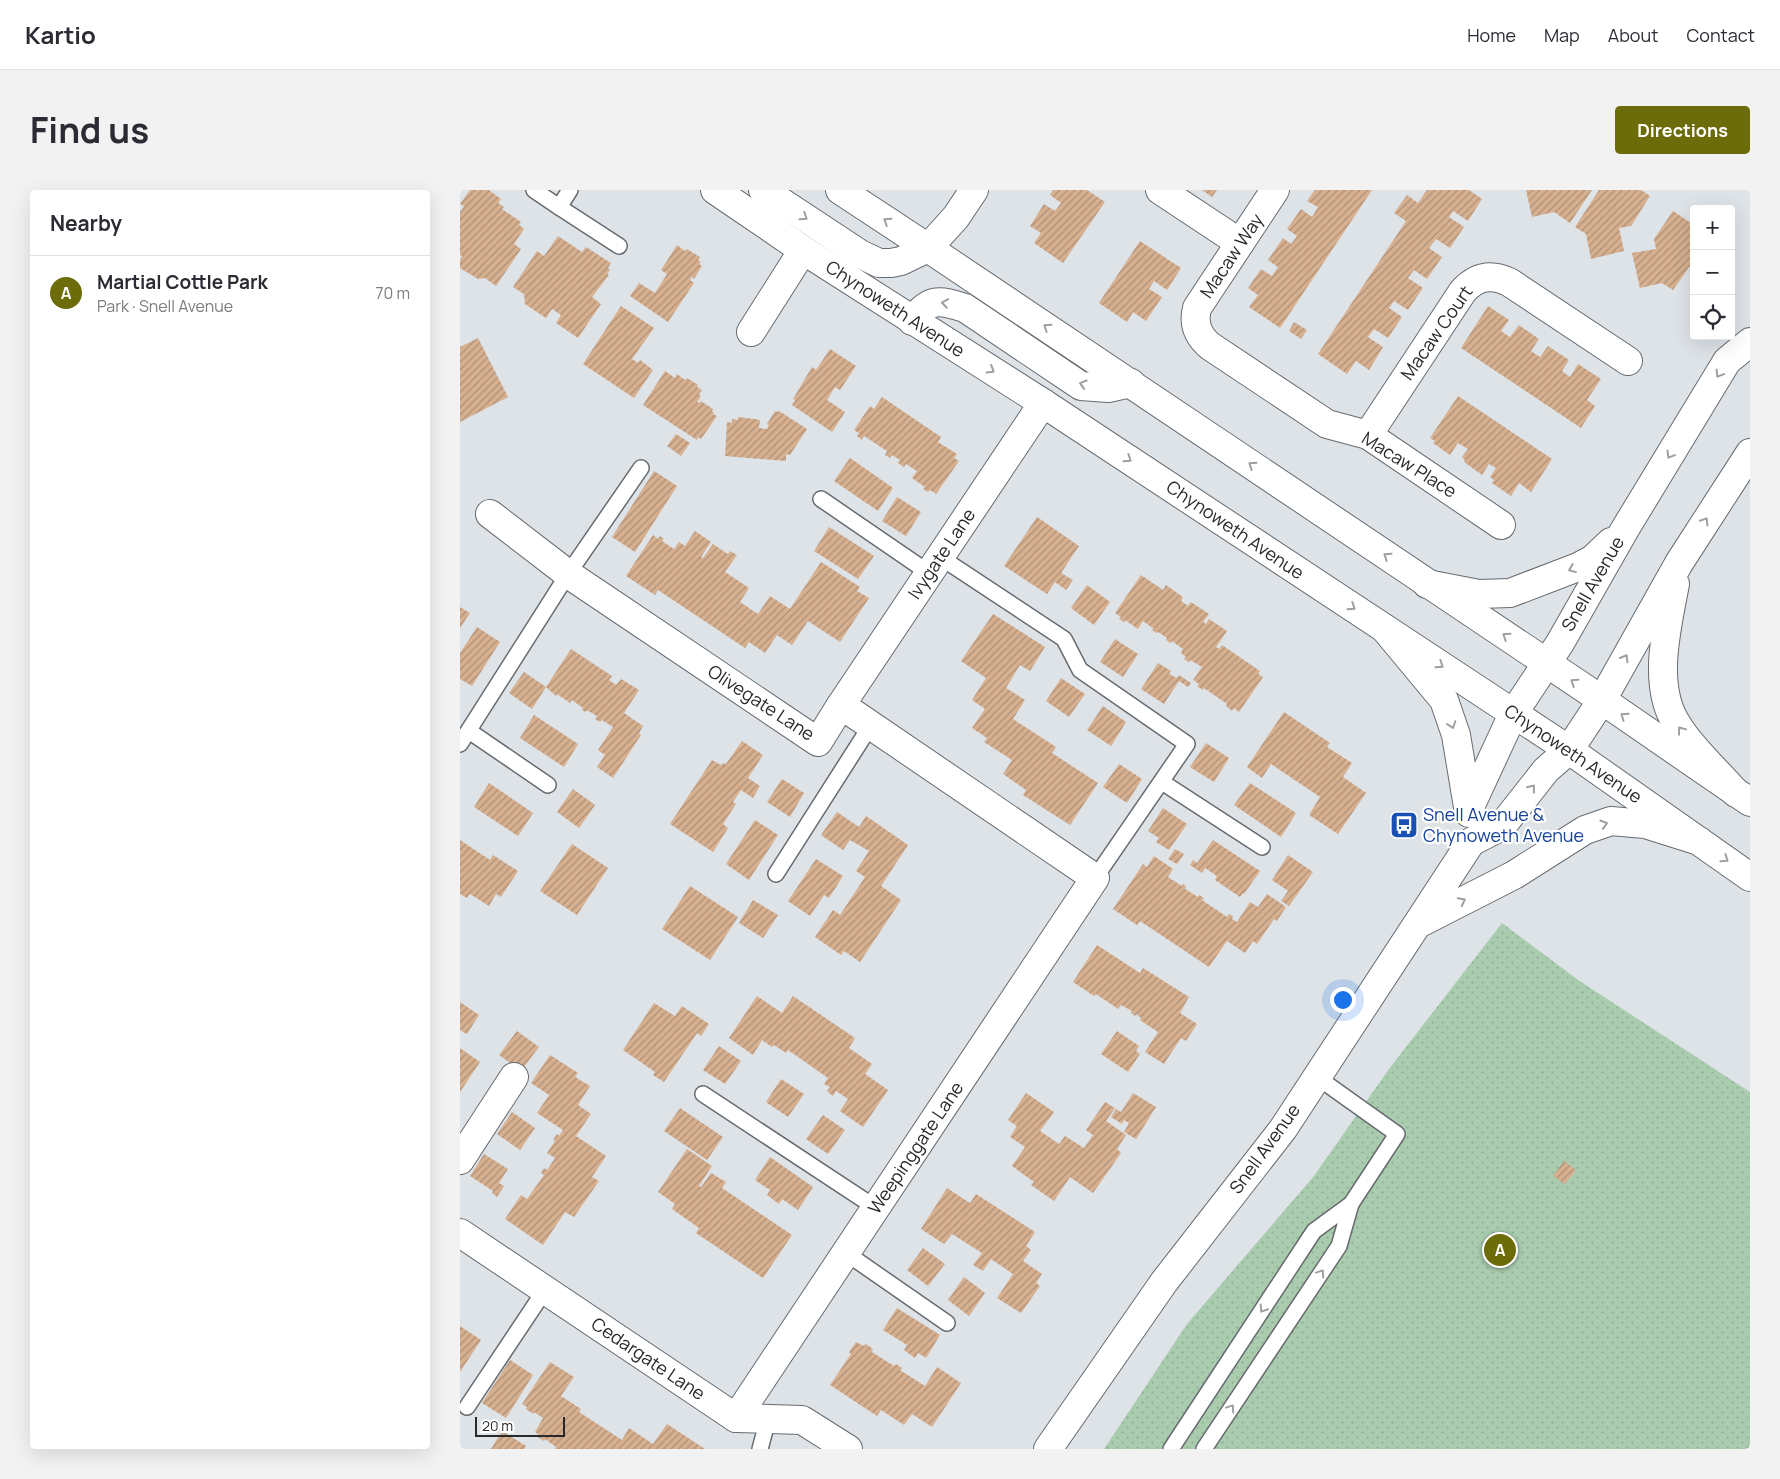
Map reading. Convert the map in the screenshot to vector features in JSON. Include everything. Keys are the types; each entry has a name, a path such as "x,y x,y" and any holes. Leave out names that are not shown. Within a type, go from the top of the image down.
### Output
{"street":[{"name":"Chynoweth Avenue","path":"715,190 803,250 1043,403 1569,750 1750,877"},
{"path":"763,190 860,254 879,263 891,264 928,248 956,217 974,190"},
{"path":"840,190 1602,700 1743,797"},
{"path":"1160,190 1240,243"},
{"name":"Macaw Way","path":"1196,324 1197,308 1275,190"},
{"path":"751,332 803,250"},
{"name":"Macaw Court","path":"1368,435 1462,291 1478,278 1499,277 1509,282 1628,361"},
{"path":"912,321 919,312 934,301 946,302 965,308 1081,386 1108,388 1131,384"},
{"name":"Macaw Place","path":"1196,324 1198,333 1210,346 1327,424 1368,435 1501,525"},
{"name":"Snell Avenue","path":"1471,842 1469,809 1513,714 1568,628 1624,530 1727,361 1750,342"},
{"name":"Ivygate Lane","path":"841,705 1043,403"},
{"name":"Snell Avenue","path":"1048,1449 1164,1282 1283,1129 1471,842 1502,826 1546,770 1569,750 1602,700 1679,563 1750,453"},
{"name":"Olivegate Lane","path":"490,514 568,574 818,742 841,705"},
{"path":"1427,584 1478,594 1510,593 1578,567 1593,559 1624,530"},
{"path":"1679,563 1664,644 1664,692 1677,726 1743,797"},
{"path":"1385,629 1444,700 1456,735 1469,809"},
{"path":"841,705 1096,878"},
{"path":"1418,924 1514,875 1585,830 1611,821 1645,824 1700,841"},
{"name":"Weepinggate Lane","path":"736,1418 1096,878"},
{"path":"460,1160 514,1077"},
{"name":"Cedargate Lane","path":"460,1233 736,1418"},
{"path":"736,1418 802,1420 848,1449"}],"lane":[{"path":"534,190 619,246"},
{"path":"559,207 570,190"},
{"path":"460,744 568,574 641,468"},
{"path":"821,499 1064,639 1080,670 1187,744 1096,878"},
{"path":"776,874 871,725"},
{"path":"469,731 548,785"},
{"path":"1162,782 1262,847"},
{"path":"1204,1449 1339,1246 1351,1204 1397,1134 1317,1077"},
{"path":"703,1094 876,1208"},
{"path":"1171,1449 1314,1231 1351,1204"},
{"path":"846,1253 947,1323"},
{"path":"467,1407 545,1290"},
{"path":"760,1449 768,1419"}],"green space":[{"path":"1502,923 1581,982 1750,1092 1750,1449 1104,1449 1187,1324 1314,1176 1389,1069"}],"building":[{"path":"470,190 489,190 501,199 498,203 504,207 502,209 521,222 519,225 524,229 514,244 521,249 496,286 485,278 478,279 460,268 462,256 460,255 460,212 464,206 460,204"},
{"path":"1053,190 1087,190 1105,202 1063,263 1034,243 1041,233 1030,226 1044,204 1055,211 1061,203 1050,195"},
{"path":"1202,190 1217,190 1212,197"},
{"path":"1315,190 1372,190 1280,328 1249,307 1258,295 1248,288 1261,269 1272,276 1278,267 1268,260 1283,238 1291,244 1297,236 1287,229 1301,209 1312,217 1318,207 1307,201"},
{"path":"1427,190 1469,190 1482,199 1468,221 1453,211 1449,217 1464,227 1450,248 1436,239 1429,248 1442,257 1427,279 1414,270 1408,278 1423,288 1408,310 1394,301 1389,308 1402,317 1388,338 1374,329 1368,337 1383,347 1369,370 1356,361 1347,374 1318,354 1406,221 1394,213 1407,195 1418,203"},
{"path":"1526,190 1592,190 1570,223 1554,212 1532,217"},
{"path":"1599,190 1641,190 1650,196 1631,226 1619,228 1624,251 1591,259 1586,234 1575,227"},
{"path":"1673,211 1690,222 1690,266 1673,290 1662,283 1640,288 1632,253 1656,249 1654,239"},
{"path":"558,236 582,252 586,247 611,263 607,274 609,275 592,297 601,304 578,338 556,323 561,315 552,309 546,318 525,304 524,294 513,287 537,251 544,256"},
{"path":"1140,241 1181,268 1167,290 1154,281 1149,289 1162,297 1146,321 1133,312 1127,322 1099,303"},
{"path":"677,245 685,251 687,249 700,257 698,260 702,266 694,279 692,277 690,280 694,283 668,322 630,296 639,283 655,293 667,274 661,270"},
{"path":"621,306 654,328 632,359 638,363 640,360 653,370 634,398 583,364"},
{"path":"1488,306 1509,320 1501,331 1510,337 1519,325 1539,339 1531,351 1540,357 1548,346 1569,360 1562,371 1570,377 1578,364 1601,379 1587,400 1595,406 1581,428 1461,348"},
{"path":"1294,322 1307,330 1301,339 1289,331"},
{"path":"478,338 508,397 460,422 460,347"},
{"path":"830,349 856,366 840,390 835,387 827,400 845,412 832,432 792,405 795,400 793,399 812,367 816,370"},
{"path":"665,371 675,378 677,374 685,380 687,378 698,385 697,387 702,390 697,402 701,401 713,409 713,414 717,416 701,439 698,437 697,440 643,405"},
{"path":"1458,396 1552,459 1531,492 1519,483 1511,496 1492,483 1494,480 1490,477 1496,468 1489,464 1482,475 1464,462 1465,460 1462,457 1468,449 1458,443 1450,455 1433,443 1435,441 1430,438"},
{"path":"882,397 941,437 938,442 957,454 954,458 959,461 936,494 930,490 928,492 923,489 925,487 912,478 917,471 906,464 904,467 898,463 900,460 892,455 890,458 885,455 887,451 864,436 862,440 857,436 859,433 854,430 870,406 874,409"},
{"path":"775,411 779,411 807,429 790,455 786,454 786,461 725,456 727,422 732,423 732,419 738,420 738,417 755,419 760,420 759,428 767,429 769,425 767,424"},
{"path":"676,434 690,443 681,456 667,446"},
{"path":"850,458 893,488 878,511 834,481"},
{"path":"654,471 677,486 635,552 612,537"},
{"path":"897,497 921,512 906,536 882,521"},
{"path":"1037,517 1079,546 1061,573 1073,580 1066,590 1055,582 1047,594 1004,566"},
{"path":"829,527 874,556 858,579 814,551"},
{"path":"695,531 711,542 701,557 703,558 713,544 728,554 730,551 737,555 725,572 749,588 740,602 758,614 770,596 790,609 821,562 860,587 857,591 869,598 840,642 808,621 792,645 777,635 765,653 749,642 745,648 658,590 655,595 626,576 653,535 658,539 660,536 664,539 662,541 674,549 679,542 685,546"},
{"path":"1141,575 1163,590 1166,585 1183,597 1181,601 1188,606 1191,602 1209,614 1203,622 1206,624 1209,619 1227,631 1216,647 1219,649 1222,645 1260,671 1258,674 1263,677 1239,712 1234,708 1232,711 1226,706 1227,704 1204,688 1203,690 1197,686 1199,684 1193,680 1202,667 1190,660 1189,662 1184,659 1186,657 1181,653 1183,649 1172,641 1170,643 1166,640 1167,638 1158,632 1156,633 1152,630 1154,629 1143,621 1138,629 1125,620 1124,622 1119,619 1121,617 1115,613"},
{"path":"1087,585 1110,602 1094,625 1071,608"},
{"path":"460,607 470,613 460,628"},
{"path":"993,614 1045,647 1030,671 1020,665 1006,688 1025,700 1013,719 1056,747 1052,753 1098,783 1070,825 1023,795 1026,790 1003,774 1012,760 984,742 987,738 972,728 985,709 972,700 986,678 961,661"},
{"path":"477,627 500,642 472,686 460,679 460,653"},
{"path":"1115,639 1138,654 1123,677 1100,662"},
{"path":"571,649 612,676 609,680 616,685 621,679 639,690 624,713 643,726 639,733 641,735 613,778 597,767 605,755 598,750 613,727 602,720 600,722 595,719 597,716 587,710 586,712 582,710 583,708 572,700 570,703 557,694 556,696 546,687"},
{"path":"1158,663 1171,671 1169,674 1177,678 1179,675 1191,683 1188,687 1179,681 1164,704 1141,689"},
{"path":"524,672 546,687 532,709 509,693"},
{"path":"1061,678 1085,694 1069,717 1046,701"},
{"path":"1103,706 1126,722 1111,746 1087,730"},
{"path":"1284,712 1330,743 1327,747 1352,763 1343,777 1366,793 1338,834 1309,815 1320,797 1271,764 1262,778 1247,767"},
{"path":"534,715 578,744 564,767 520,738"},
{"path":"742,741 763,755 748,778 760,786 753,798 741,790 733,802 736,804 723,824 728,828 713,852 670,824 712,760 721,765 723,763 726,764"},
{"path":"1206,743 1229,758 1214,782 1190,767"},
{"path":"1119,764 1142,779 1127,803 1103,787"},
{"path":"782,779 804,793 790,817 767,802"},
{"path":"489,783 533,813 518,836 474,807"},
{"path":"1250,783 1296,813 1281,837 1234,805"},
{"path":"573,789 595,805 579,828 557,812"},
{"path":"1163,808 1187,824 1169,850 1156,842 1159,838 1148,831"},
{"path":"837,812 859,827 866,816 908,845 881,886 901,900 860,962 844,951 841,955 815,937 833,910 840,915 865,877 856,871 869,851 850,840 843,850 821,835"},
{"path":"755,820 778,835 749,880 726,864"},
{"path":"460,840 490,860 493,855 518,871 501,897 496,894 489,906 470,894 467,898 460,894"},
{"path":"1213,840 1260,871 1240,897 1215,880 1217,876 1205,868 1202,873 1190,865 1193,860 1197,863"},
{"path":"572,844 608,868 577,915 540,891"},
{"path":"1175,849 1184,854 1177,864 1168,859"},
{"path":"1288,855 1313,872 1289,906 1281,901 1288,891 1272,880"},
{"path":"1154,856 1173,869 1168,877 1182,886 1183,884 1186,886 1185,889 1198,897 1199,895 1204,898 1202,900 1227,917 1229,914 1233,916 1232,919 1237,922 1250,902 1258,907 1267,894 1286,907 1277,921 1274,919 1257,944 1253,941 1245,953 1227,941 1209,967 1140,921 1137,925 1113,909 1143,864 1147,867"},
{"path":"816,859 843,876 829,898 824,895 810,916 788,901"},
{"path":"690,886 738,917 710,960 662,929"},
{"path":"753,900 778,915 763,938 739,923"},
{"path":"1097,945 1140,973 1143,968 1189,997 1180,1013 1197,1024 1186,1041 1181,1038 1164,1064 1145,1052 1158,1032 1140,1020 1141,1018 1136,1014 1135,1016 1131,1013 1132,1011 1121,1005 1118,1009 1096,994 1094,996 1073,982"},
{"path":"757,996 782,1013 793,996 855,1038 849,1048 872,1064 865,1074 888,1090 863,1127 840,1111 848,1099 836,1091 833,1096 827,1091 830,1087 824,1084 828,1078 788,1050 786,1053 762,1040 753,1055 729,1038"},
{"path":"460,1002 479,1015 467,1034 460,1030"},
{"path":"654,1003 675,1016 682,1006 709,1024 701,1036 697,1033 664,1082 653,1075 655,1072 623,1050"},
{"path":"517,1031 539,1047 521,1071 499,1055"},
{"path":"1117,1031 1139,1046 1136,1051 1140,1054 1128,1072 1101,1054"},
{"path":"719,1046 741,1061 725,1084 703,1070"},
{"path":"460,1048 480,1062 460,1092"},
{"path":"550,1055 578,1073 575,1077 590,1086 578,1105 591,1114 576,1136 606,1156 592,1177 599,1181 574,1217 565,1212 543,1245 505,1219 521,1195 527,1199 544,1175 541,1173 544,1168 547,1170 555,1158 547,1153 557,1134 559,1136 563,1130 537,1113 549,1095 531,1083"},
{"path":"781,1079 804,1094 788,1117 766,1102"},
{"path":"1026,1093 1054,1112 1040,1131 1059,1144 1065,1136 1084,1148 1093,1135 1086,1130 1105,1102 1115,1108 1106,1121 1126,1135 1117,1149 1121,1153 1093,1193 1070,1177 1054,1201 1031,1185 1034,1182 1012,1166 1025,1147 1010,1137 1017,1126 1008,1120"},
{"path":"1133,1093 1156,1107 1136,1139 1124,1132 1129,1123 1124,1120 1122,1124 1111,1117 1116,1109 1121,1112"},
{"path":"680,1108 723,1137 707,1160 664,1131"},
{"path":"512,1112 535,1128 520,1150 497,1134"},
{"path":"823,1115 845,1130 828,1154 806,1139"},
{"path":"687,1149 712,1166 699,1186 701,1187 711,1173 726,1182 722,1188 792,1235 763,1278 696,1233 699,1228 672,1209 675,1204 658,1192"},
{"path":"484,1154 508,1169 499,1183 504,1186 497,1197 492,1193 493,1191 470,1176"},
{"path":"770,1157 813,1187 798,1210 782,1199 779,1204 767,1195 770,1190 755,1180"},
{"path":"1564,1161 1576,1170 1565,1184 1553,1176"},
{"path":"947,1188 970,1203 976,1194 1035,1232 1026,1246 1031,1250 1023,1261 1042,1274 1036,1283 1040,1286 1021,1313 997,1298 1013,1274 991,1259 983,1271 973,1265 982,1253 952,1234 944,1244 921,1229"},
{"path":"923,1248 945,1264 928,1286 907,1270"},
{"path":"964,1277 985,1293 969,1316 948,1300"},
{"path":"897,1308 940,1335 926,1358 918,1353 915,1358 904,1350 907,1345 883,1330"},
{"path":"460,1326 481,1340 460,1372"},
{"path":"856,1342 864,1346 866,1344 873,1349 872,1352 894,1366 896,1364 902,1368 900,1370 925,1386 937,1367 961,1383 932,1427 912,1414 904,1425 881,1410 877,1416 830,1385 851,1354 849,1352"},
{"path":"510,1360 533,1375 506,1418 482,1403"},
{"path":"550,1362 574,1377 561,1396 581,1409 579,1412 622,1440 629,1428 653,1444 667,1424 705,1449 555,1449 556,1447 545,1439 544,1441 537,1437 539,1435 535,1432 543,1418 534,1412 533,1414 522,1404"},
{"path":"502,1431 526,1446 524,1449 491,1449"}],"place":[{"name":"Snell Avenue & Chynoweth Avenue","path":"1404,825"},
{"name":"Martial Cottle Park","path":"1500,1250"}]}
